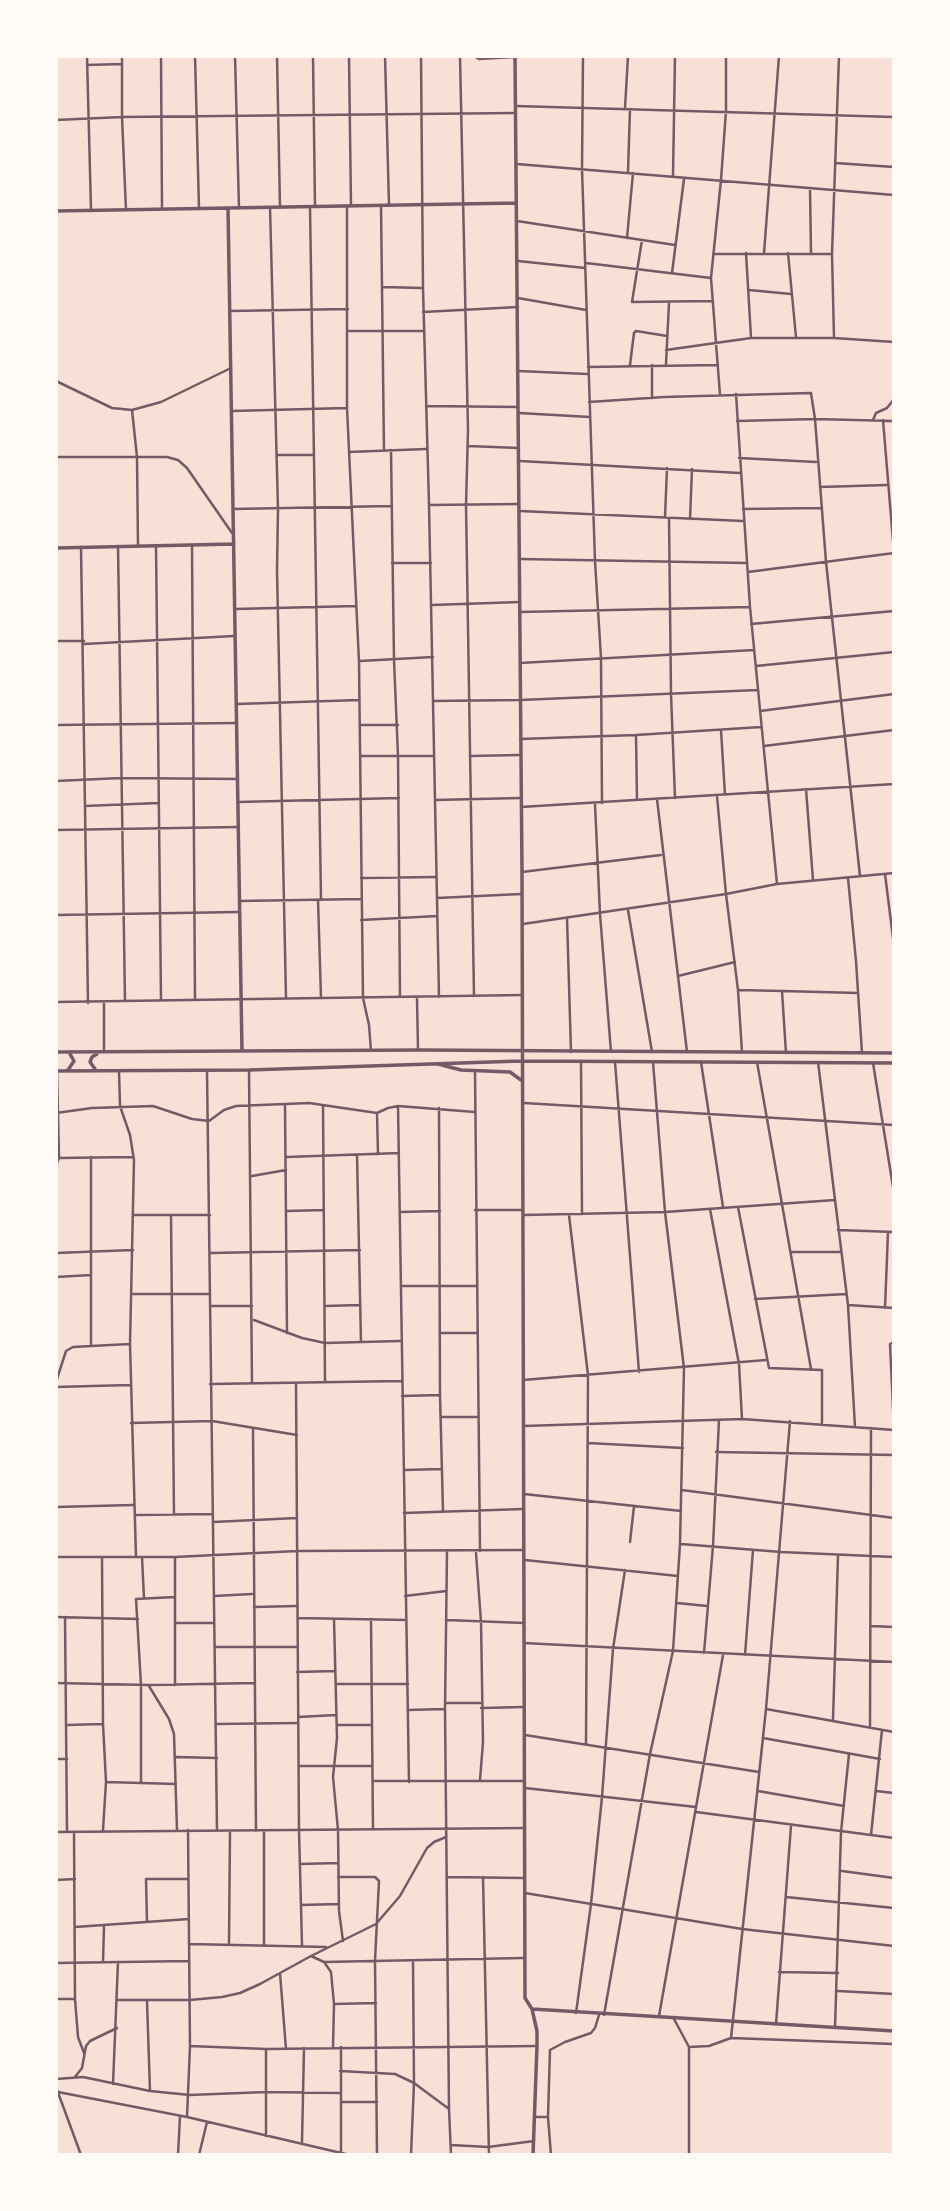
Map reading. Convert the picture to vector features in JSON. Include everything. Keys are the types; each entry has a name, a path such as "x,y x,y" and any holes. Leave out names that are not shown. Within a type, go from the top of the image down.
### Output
{"street":[{"path":"87,56 91,210"},
{"path":"122,56 126,210"},
{"path":"160,56 162,209"},
{"path":"195,56 200,208"},
{"path":"235,56 239,208"},
{"path":"277,56 280,207"},
{"path":"313,56 309,310 321,998"},
{"path":"349,56 351,116 347,408 359,662 363,998 371,1051"},
{"path":"385,56 389,205"},
{"path":"421,56 423,312 432,563 439,997"},
{"path":"460,56 466,310 474,996"},
{"path":"474,56 479,59 515,57 523,1102 523,1958 525,1998 532,2009 537,2046 534,2155"},
{"path":"583,56 582,169 591,463 601,659 602,803"},
{"path":"625,108 628,56"},
{"path":"673,176 675,56"},
{"path":"720,395 712,278 726,111 726,56"},
{"path":"764,253 779,56"},
{"path":"834,338 832,254 839,56"},
{"path":"87,65 122,64"},
{"path":"516,106 894,117"},
{"path":"627,238 631,173 630,108"},
{"path":"56,120 516,113"},
{"path":"835,163 894,167"},
{"path":"516,164 894,195"},
{"path":"672,273 684,177"},
{"path":"810,188 811,253"},
{"path":"56,211 517,203"},
{"path":"381,205 384,451"},
{"path":"228,208 242,1051"},
{"path":"270,208 286,998"},
{"path":"517,221 675,245"},
{"path":"642,240 632,302 712,301"},
{"path":"746,253 751,338"},
{"path":"788,253 796,337"},
{"path":"713,254 832,254"},
{"path":"518,261 585,268"},
{"path":"585,263 712,278"},
{"path":"383,287 423,288"},
{"path":"749,290 792,294"},
{"path":"518,298 586,310"},
{"path":"666,364 669,303"},
{"path":"423,312 518,307"},
{"path":"230,311 348,309"},
{"path":"347,331 424,331"},
{"path":"630,365 636,331 667,337"},
{"path":"666,350 751,338 834,338 894,342"},
{"path":"652,365 652,398"},
{"path":"588,367 718,365"},
{"path":"56,381 112,408 132,410 161,402 231,368"},
{"path":"519,371 588,374"},
{"path":"589,402 811,393 826,562 860,876"},
{"path":"736,394 751,624 777,884"},
{"path":"873,420 878,411 887,408 894,399"},
{"path":"426,406 519,407"},
{"path":"232,411 347,408"},
{"path":"132,410 137,457 138,546"},
{"path":"519,413 590,416"},
{"path":"737,421 894,421"},
{"path":"747,572 894,553 883,421"},
{"path":"468,446 519,448"},
{"path":"349,452 427,449"},
{"path":"391,450 394,660 398,725 400,997"},
{"path":"276,455 313,454"},
{"path":"56,457 167,457 178,460 187,468 234,535"},
{"path":"739,458 818,462"},
{"path":"520,461 740,473"},
{"path":"667,467 675,798"},
{"path":"690,519 692,469"},
{"path":"887,470 894,469"},
{"path":"820,487 888,485"},
{"path":"429,505 519,504"},
{"path":"233,509 393,506"},
{"path":"743,509 821,509"},
{"path":"520,512 743,521"},
{"path":"56,548 234,544"},
{"path":"156,545 162,1000"},
{"path":"192,545 195,999"},
{"path":"118,546 125,1001"},
{"path":"81,547 88,1003"},
{"path":"520,559 746,563"},
{"path":"392,563 432,563"},
{"path":"432,605 520,602"},
{"path":"235,609 356,606"},
{"path":"520,612 750,607"},
{"path":"751,624 894,611"},
{"path":"56,641 235,636"},
{"path":"520,663 754,650"},
{"path":"756,666 894,653"},
{"path":"359,662 433,657"},
{"path":"433,701 758,690"},
{"path":"760,711 894,694"},
{"path":"237,704 360,700"},
{"path":"56,725 237,723"},
{"path":"360,725 398,725"},
{"path":"520,739 762,727"},
{"path":"721,730 725,795"},
{"path":"764,746 894,730"},
{"path":"636,735 638,800"},
{"path":"470,756 520,755"},
{"path":"360,756 434,756"},
{"path":"56,781 121,778 238,779"},
{"path":"521,807 894,784"},
{"path":"806,789 813,880"},
{"path":"718,796 742,1052"},
{"path":"435,800 520,797"},
{"path":"238,803 399,798"},
{"path":"657,799 687,1052"},
{"path":"85,806 158,803"},
{"path":"595,803 600,914 611,1052"},
{"path":"56,830 239,827"},
{"path":"522,872 662,855"},
{"path":"522,924 600,914 777,884 894,873"},
{"path":"885,874 894,946"},
{"path":"361,878 436,877"},
{"path":"848,878 862,1053"},
{"path":"437,898 522,894"},
{"path":"240,901 361,899"},
{"path":"628,909 652,1052"},
{"path":"56,915 240,912"},
{"path":"361,920 437,916"},
{"path":"567,918 571,1052"},
{"path":"678,976 735,962"},
{"path":"738,989 858,993"},
{"path":"782,991 786,1052"},
{"path":"56,1002 522,995"},
{"path":"417,997 418,1051"},
{"path":"103,1052 104,1002"},
{"path":"56,1052 894,1053"},
{"path":"63,1071 71,1069 74,1061 71,1054 65,1052"},
{"path":"101,1071 93,1069 90,1062 94,1055 103,1052"},
{"path":"56,1189 56,1165 59,1158 56,1071 249,1070 521,1061 894,1063"},
{"path":"581,1061 582,1214"},
{"path":"615,1062 639,1372"},
{"path":"551,2155 548,2118 550,2050 591,2033 602,2015 650,1754 673,1651 685,1420 684,1368 666,1212 653,1062"},
{"path":"701,1062 723,1208"},
{"path":"757,1062 811,1369"},
{"path":"818,1062 848,1305 855,1427"},
{"path":"873,1063 894,1193"},
{"path":"436,1064 454,1069 510,1072 522,1081"},
{"path":"207,1070 217,1830"},
{"path":"249,1070 253,1383"},
{"path":"475,1070 480,1509 478,1551 483,1742 480,1780"},
{"path":"119,1071 120,1106 134,1157 130,1344 136,1557"},
{"path":"523,1102 894,1125"},
{"path":"57,1113 120,1106 153,1106 192,1119 209,1121 236,1105 285,1104 323,1105 377,1113 398,1106 475,1112"},
{"path":"285,1104 287,1333"},
{"path":"323,1105 325,1382"},
{"path":"398,1106 409,1782"},
{"path":"439,1108 443,1511"},
{"path":"377,1113 378,1154"},
{"path":"286,1157 399,1153"},
{"path":"358,1155 361,1342"},
{"path":"91,1157 91,1346"},
{"path":"59,1158 134,1157"},
{"path":"889,1159 894,1159"},
{"path":"251,1176 286,1170"},
{"path":"475,1210 569,1215 666,1212 835,1200"},
{"path":"738,1207 766,1360 770,1369 820,1369 823,1372 822,1423"},
{"path":"710,1209 739,1364 742,1419"},
{"path":"287,1211 324,1210"},
{"path":"400,1212 440,1211"},
{"path":"133,1216 210,1215"},
{"path":"569,1215 587,1375 586,1744"},
{"path":"171,1216 174,1515"},
{"path":"838,1230 894,1232"},
{"path":"885,1308 888,1232"},
{"path":"56,1253 133,1250"},
{"path":"211,1253 360,1250"},
{"path":"791,1252 841,1252"},
{"path":"887,1256 894,1257"},
{"path":"56,1277 92,1275"},
{"path":"401,1286 476,1286"},
{"path":"133,1294 210,1294"},
{"path":"755,1299 846,1294"},
{"path":"325,1306 361,1305"},
{"path":"848,1305 894,1308"},
{"path":"210,1306 252,1306"},
{"path":"253,1319 287,1333 325,1343 400,1341"},
{"path":"441,1333 477,1333"},
{"path":"524,1426 742,1419 894,1430 890,1344 894,1342"},
{"path":"130,1344 73,1347 66,1351 56,1384 131,1385"},
{"path":"523,1380 766,1360"},
{"path":"210,1384 402,1381"},
{"path":"296,1383 302,1945"},
{"path":"402,1396 440,1395"},
{"path":"441,1417 478,1417"},
{"path":"704,1653 719,1420"},
{"path":"131,1423 212,1421 297,1434"},
{"path":"731,2038 766,1709 790,1421"},
{"path":"253,1428 256,1831"},
{"path":"870,1727 872,1428"},
{"path":"588,1443 683,1448"},
{"path":"716,1452 894,1455"},
{"path":"404,1470 442,1469"},
{"path":"681,1490 894,1518"},
{"path":"524,1494 681,1511"},
{"path":"56,1507 134,1505"},
{"path":"630,1542 634,1506"},
{"path":"404,1513 524,1509"},
{"path":"135,1515 212,1514"},
{"path":"212,1522 297,1518"},
{"path":"680,1544 894,1557"},
{"path":"746,1655 752,1549"},
{"path":"56,1557 175,1557 253,1551 524,1550"},
{"path":"447,1552 445,1709 451,2155"},
{"path":"833,1720 838,1554"},
{"path":"102,1557 106,1782 103,1832"},
{"path":"142,1557 144,1598"},
{"path":"175,1557 175,1685"},
{"path":"524,1560 678,1576"},
{"path":"576,2013 602,1797 613,1649 625,1570"},
{"path":"405,1596 446,1591"},
{"path":"214,1596 254,1594"},
{"path":"141,1782 141,1685 136,1599 175,1597"},
{"path":"677,1603 707,1606"},
{"path":"254,1607 297,1606"},
{"path":"56,1617 138,1619"},
{"path":"65,1617 67,1832"},
{"path":"297,1618 407,1620"},
{"path":"334,1619 337,1726 333,1766 343,1941"},
{"path":"371,1619 373,1830"},
{"path":"446,1620 524,1623"},
{"path":"176,1623 214,1623"},
{"path":"871,1626 894,1627"},
{"path":"524,1643 894,1662"},
{"path":"215,1647 297,1647"},
{"path":"659,2018 723,1654"},
{"path":"297,1672 335,1671"},
{"path":"56,1684 255,1683"},
{"path":"336,1684 408,1684"},
{"path":"149,1685 172,1726 176,1757 177,1830"},
{"path":"445,1703 481,1703"},
{"path":"481,1708 525,1707"},
{"path":"408,1710 445,1709"},
{"path":"766,1709 894,1732"},
{"path":"298,1717 336,1715"},
{"path":"217,1724 298,1723"},
{"path":"67,1725 103,1724"},
{"path":"337,1726 372,1724"},
{"path":"871,1836 882,1730"},
{"path":"525,1735 759,1772"},
{"path":"763,1738 880,1759"},
{"path":"835,2028 841,1832 849,1754"},
{"path":"176,1757 217,1758"},
{"path":"56,1759 67,1759"},
{"path":"298,1766 372,1766"},
{"path":"373,1782 524,1781"},
{"path":"106,1782 176,1784"},
{"path":"525,1788 642,1801 791,1826 894,1838"},
{"path":"757,1791 844,1806"},
{"path":"876,1791 894,1793"},
{"path":"776,2024 791,1826"},
{"path":"56,1832 525,1828"},
{"path":"187,2117 190,2095 188,1830"},
{"path":"229,1945 230,1831"},
{"path":"264,1831 264,1945"},
{"path":"74,1832 75,1999 78,2037 84,2053"},
{"path":"118,2000 190,2000 240,1993 376,1924 400,1896 427,1849 447,1836"},
{"path":"300,1864 338,1863"},
{"path":"841,1871 894,1878"},
{"path":"338,1877 378,1878 375,1960 377,2155"},
{"path":"447,1877 525,1878"},
{"path":"483,1877 489,2155"},
{"path":"56,1880 75,1879"},
{"path":"147,1922 146,1879 188,1879"},
{"path":"524,1893 742,1929 894,1946"},
{"path":"785,1897 894,1908"},
{"path":"301,1905 339,1905"},
{"path":"75,1927 189,1919"},
{"path":"103,1962 104,1926"},
{"path":"190,1944 328,1947"},
{"path":"311,1956 324,1962 523,1958"},
{"path":"56,1963 189,1961"},
{"path":"411,2155 414,2083 413,1961"},
{"path":"113,2084 118,1962"},
{"path":"324,1962 331,1972 334,2004 333,2047"},
{"path":"779,1972 838,1973"},
{"path":"280,1973 285,2049"},
{"path":"838,1991 894,1994"},
{"path":"56,2000 75,1999"},
{"path":"147,2001 150,2091"},
{"path":"334,2004 376,2003"},
{"path":"532,2009 894,2031"},
{"path":"673,2018 689,2047 689,2155"},
{"path":"74,2078 82,2068 84,2053 90,2040 117,2028"},
{"path":"689,2047 709,2046 731,2038 894,2044"},
{"path":"190,2046 285,2049 537,2046"},
{"path":"341,2047 341,2152"},
{"path":"302,2142 303,2048"},
{"path":"266,2049 266,2136"},
{"path":"340,2071 396,2074 414,2083 449,2109"},
{"path":"56,2079 83,2077 150,2091 190,2095 340,2092"},
{"path":"56,2087 81,2155"},
{"path":"58,2092 187,2117 349,2155"},
{"path":"341,2102 377,2102"},
{"path":"178,2155 180,2116"},
{"path":"535,2117 548,2118"},
{"path":"199,2155 207,2122"},
{"path":"451,2145 488,2147 534,2141"},
{"path":"322,2147 322,2155"}]}
